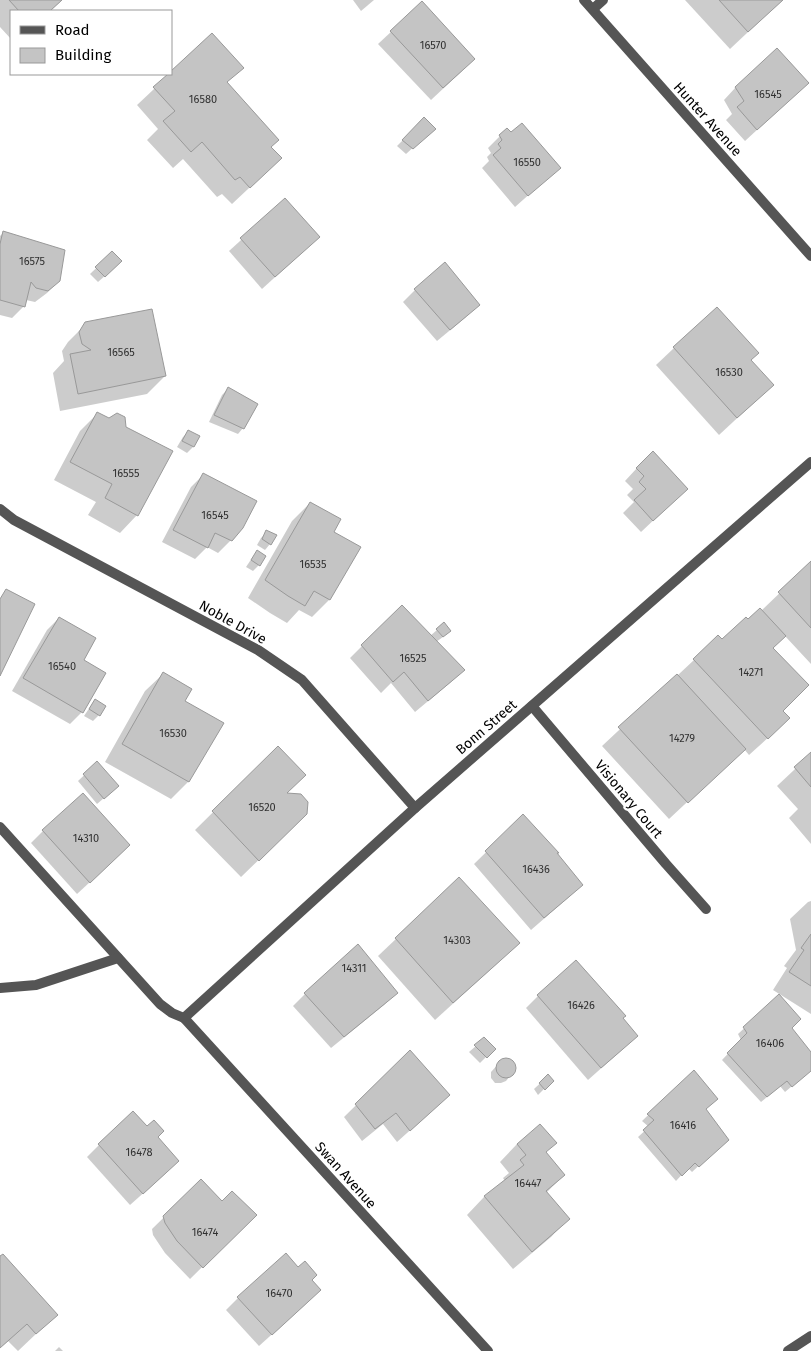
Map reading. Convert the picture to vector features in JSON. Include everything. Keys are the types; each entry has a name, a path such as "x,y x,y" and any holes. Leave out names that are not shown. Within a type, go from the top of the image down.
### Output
{"street":[{"name":"Hunter Avenue","path":"584,0 811,256"},
{"path":"593,9 603,0"},
{"name":"Bonn Street","path":"184,1018 415,808 811,462"},
{"name":"Noble Drive","path":"0,509 14,520 258,650 302,680 415,808"},
{"name":"Visionary Court","path":"532,706 706,910"},
{"name":"Swan Avenue","path":"0,827 160,1004 172,1013 184,1018 488,1351"},
{"path":"0,988 36,985 118,958"},
{"path":"788,1351 811,1336"}],"building":[{"path":"9,0 62,0 51,10 18,10"},
{"path":"719,0 783,0 748,32"},
{"path":"422,1 475,59 443,88 390,31"},
{"path":"212,33 244,68 227,82 279,140 271,147 282,158 250,188 240,177 235,180 202,142 191,152 163,121 175,111 153,87 167,75 172,75 172,70"},
{"path":"777,48 809,83 757,130 737,107 744,101 735,87"},
{"path":"424,117 436,129 413,149 402,140"},
{"path":"522,123 561,168 528,196 493,155 501,148 498,144 502,140 499,135 507,128 511,132"},
{"path":"285,198 320,237 275,277 240,238"},
{"path":"3,231 65,250 60,281 48,291 36,288 31,282 25,307 0,300 0,244"},
{"path":"112,251 122,261 105,277 95,267"},
{"path":"445,262 480,305 450,330 414,289"},
{"path":"717,307 759,353 751,360 774,385 737,418 673,347"},
{"path":"152,309 166,376 78,394 70,354 91,350 82,344 79,332 85,322"},
{"path":"228,387 258,404 244,429 214,415"},
{"path":"97,412 109,418 117,413 125,417 126,427 173,451 138,516 105,498 112,484 70,462"},
{"path":"188,430 200,436 194,447 182,441"},
{"path":"653,451 688,489 653,521 634,500 646,489 639,482 644,476 636,468"},
{"path":"203,473 257,501 243,528 232,541 215,533 208,548 173,530"},
{"path":"310,502 341,519 334,532 361,547 330,600 314,591 305,606 265,580"},
{"path":"266,530 277,535 271,545 262,539"},
{"path":"257,550 266,556 260,566 251,560"},
{"path":"811,561 811,628 778,592"},
{"path":"6,589 35,604 0,676 0,599"},
{"path":"402,605 465,670 428,701 404,672 393,682 361,645"},
{"path":"760,608 786,636 773,648 809,685 783,711 790,718 768,739 693,659 718,635 722,639 746,617 748,619"},
{"path":"59,617 96,638 84,660 106,673 83,713 23,678"},
{"path":"444,622 451,631 443,637 436,629"},
{"path":"163,672 192,689 185,701 224,723 189,782 122,744"},
{"path":"677,674 746,749 688,803 618,727"},
{"path":"95,699 106,706 100,716 89,709"},
{"path":"278,746 306,775 287,793 301,794 308,802 307,814 259,861 212,811"},
{"path":"811,752 811,787 794,767"},
{"path":"97,761 119,786 104,799 83,774"},
{"path":"83,793 130,845 90,883 42,830"},
{"path":"523,814 559,853 557,853 583,885 544,918 485,851"},
{"path":"459,877 520,943 453,1003 395,938"},
{"path":"811,934 811,986 789,972 804,950 801,948"},
{"path":"358,944 398,993 344,1037 304,993"},
{"path":"576,960 626,1016 623,1018 638,1036 601,1068 537,995"},
{"path":"779,994 801,1019 792,1028 811,1052 811,1071 792,1087 787,1081 767,1097 727,1053 747,1033 743,1027"},
{"path":"484,1037 496,1049 487,1058 474,1045"},
{"path":"410,1050 450,1095 410,1131 396,1113 375,1129 355,1104"},
{"path":"506,1058 513,1061 516,1068 513,1075 506,1078 499,1075 496,1068 499,1061"},
{"path":"694,1070 718,1099 706,1109 729,1140 699,1167 695,1163 682,1176 643,1130 654,1120 647,1114"},
{"path":"548,1074 554,1081 545,1090 539,1083"},
{"path":"133,1111 147,1126 154,1120 164,1131 158,1137 179,1161 143,1194 98,1144"},
{"path":"540,1124 557,1143 546,1152 565,1175 546,1191 570,1219 532,1252 484,1196 524,1165 520,1160 526,1155 517,1144"},
{"path":"201,1179 222,1201 232,1191 257,1215 203,1268 177,1241 165,1223 163,1216"},
{"path":"286,1253 298,1267 305,1261 317,1275 312,1280 321,1290 272,1335 237,1297"},
{"path":"3,1254 58,1315 36,1334 27,1324 0,1348 0,1256"}]}
